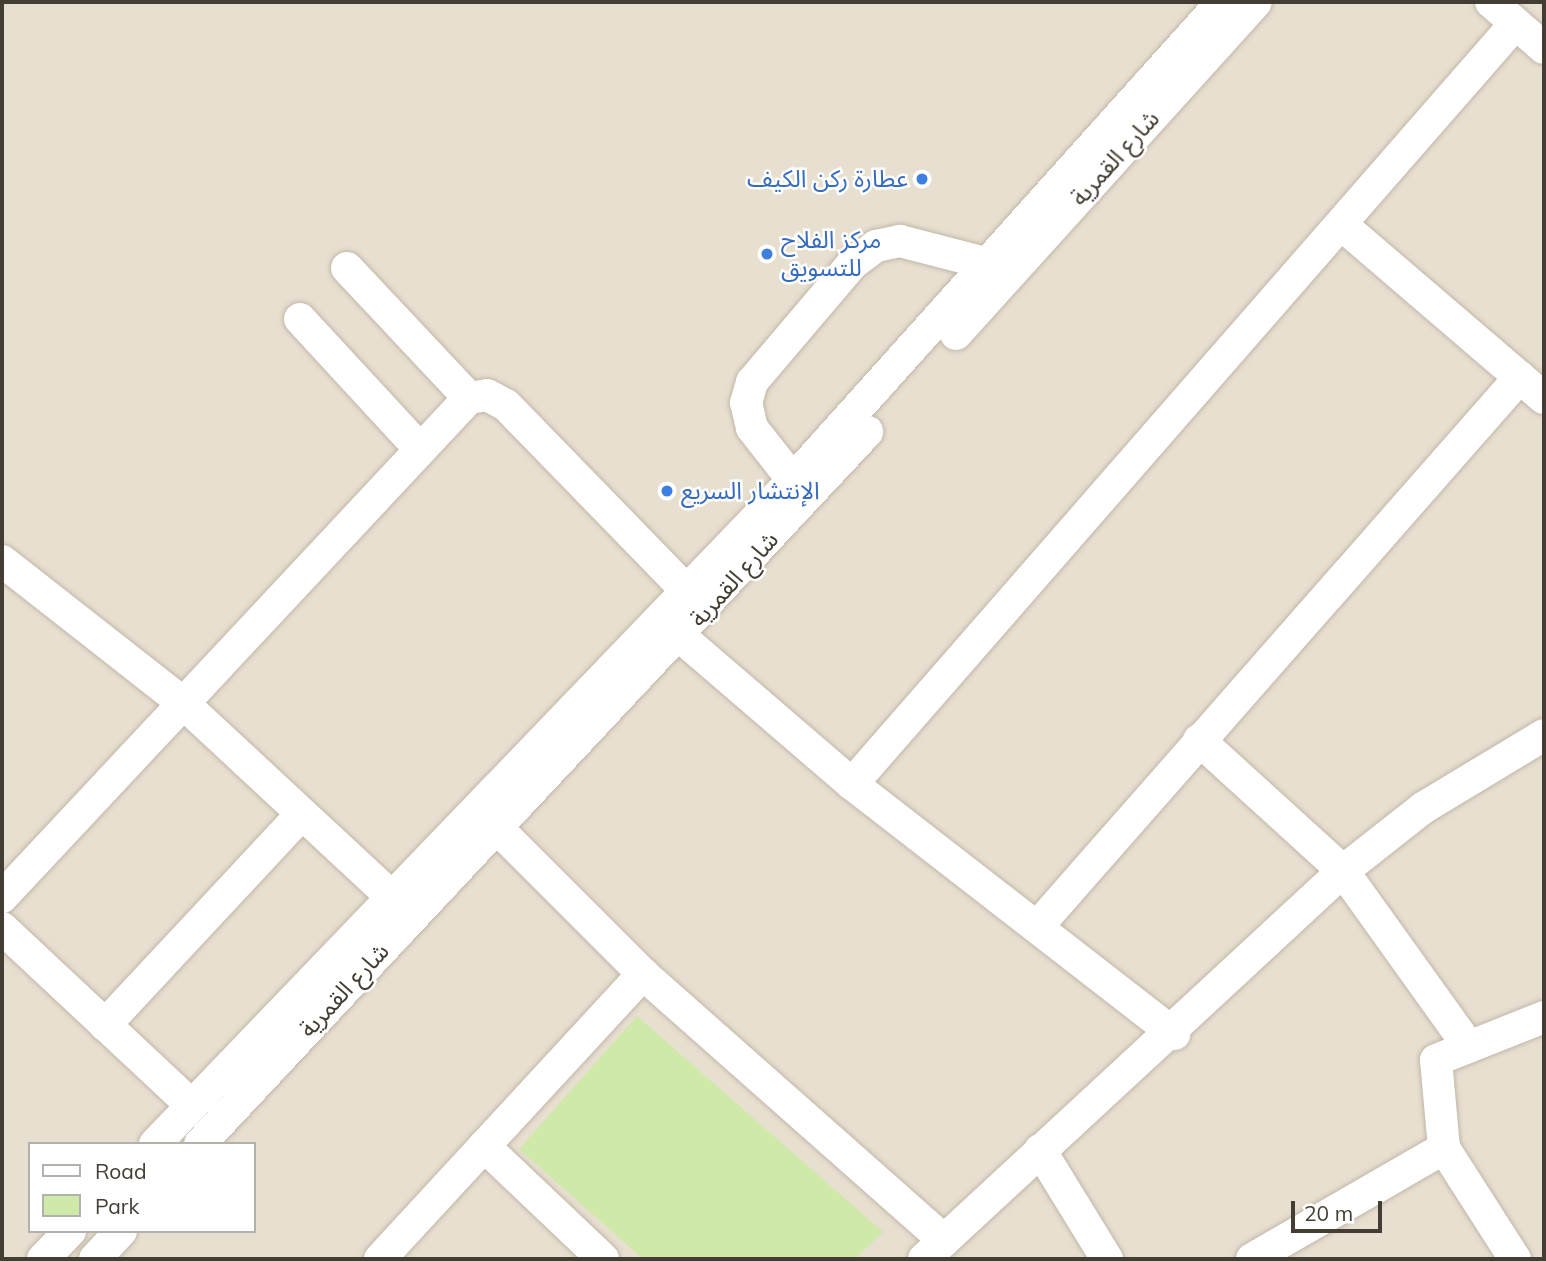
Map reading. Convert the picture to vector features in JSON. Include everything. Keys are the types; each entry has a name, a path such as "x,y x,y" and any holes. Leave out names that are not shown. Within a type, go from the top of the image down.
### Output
{"street":[{"path":"157,1142 793,480 1222,2"},
{"name":"شارع القمرية","path":"202,1142 496,827 681,637 1256,2"},
{"path":"1490,2 1544,48"},
{"path":"852,784 1516,24"},
{"path":"1342,225 1544,398"},
{"path":"793,480 752,428 747,403 752,382 852,264 876,246 900,241 989,264"},
{"path":"347,268 469,398"},
{"path":"300,319 417,446"},
{"path":"1037,927 1520,377"},
{"path":"2,897 417,446 469,398 487,396 506,405 688,592"},
{"path":"2,561 182,702 393,898"},
{"path":"681,637 852,784 1174,1034"},
{"path":"496,827 643,974 934,1250 1040,1150 1174,1034 1343,871 1423,808 1544,735"},
{"path":"1199,740 1343,871 1469,1047"},
{"path":"105,1025 301,815"},
{"path":"2,928 192,1106"},
{"path":"380,1259 643,974"},
{"path":"1515,1259 1444,1148 1436,1060 1544,1017"},
{"path":"484,1146 603,1259"},
{"path":"1252,1259 1444,1148"},
{"path":"1040,1150 1107,1259"},
{"path":"43,1259 68,1233"},
{"path":"95,1259 119,1233"}],"shaded area":[{"path":"2,2 1544,2 1544,1259 2,1259"}],"green space":[{"path":"637,1016 883,1232 855,1259 643,1259 519,1149"}],"place":[{"name":"عطارة ركن الكيف","path":"922,179"},
{"name":"مركز الفلاح للتسويق","path":"767,254"},
{"name":"الإنتشار السريع","path":"667,491"}]}
